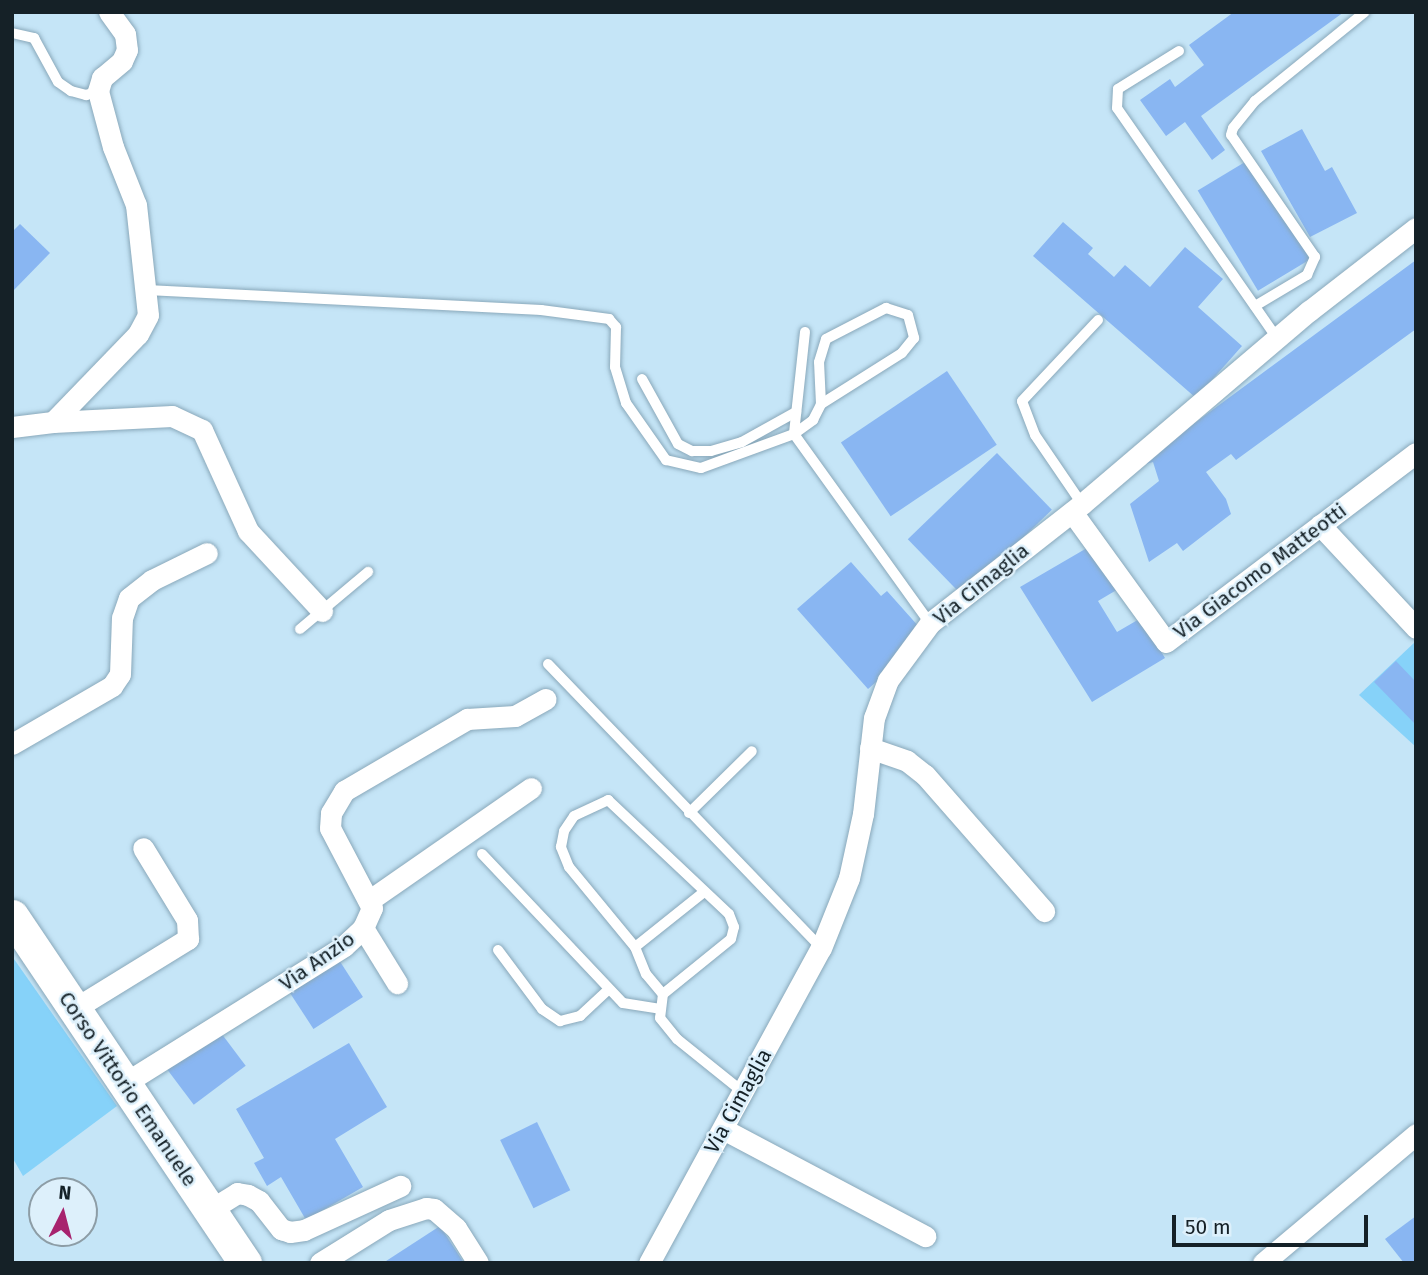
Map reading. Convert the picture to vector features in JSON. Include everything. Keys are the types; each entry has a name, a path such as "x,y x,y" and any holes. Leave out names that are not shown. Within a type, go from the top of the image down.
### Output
{"main road":[{"name":"Corso Vittorio Emanuele","path":"12,916 245,1263"}],"street":[{"path":"53,422 138,334 148,315 136,205 113,147 98,91 102,78 122,61 127,50 125,34 109,12"},
{"name":"Via Cimaglia","path":"649,1263 821,948 849,878 874,718 888,680 930,622 1077,508 1277,338 1416,228"},
{"path":"12,427 53,422 172,416 202,430 248,531 322,611"},
{"name":"Via Giacomo Matteotti","path":"1077,508 1166,642 1416,453"},
{"path":"1320,525 1416,628"},
{"path":"12,744 112,686 120,674 122,618 129,598 152,580 207,553"},
{"path":"531,788 370,900 330,828 331,813 344,791 467,719 515,716 546,699"},
{"path":"870,748 907,761 925,775 1044,911"},
{"path":"74,1009 188,939 187,919 143,848"},
{"name":"Via Anzio","path":"125,1083 333,953 363,928 370,916 370,900"},
{"path":"363,928 397,983"},
{"path":"723,1129 925,1236"},
{"path":"1264,1263 1416,1134"},
{"path":"210,1210 237,1193 248,1195 259,1201 281,1229 290,1232 304,1230 400,1186"},
{"path":"320,1263 389,1220 426,1208 434,1209 456,1228 478,1263"}],"lane":[{"path":"1255,306 1307,275 1315,257 1231,135 1233,128 1255,101 1365,12"},
{"path":"12,33 34,38 58,82 71,92 86,95 98,91"},
{"path":"1179,51 1118,89 1117,108 1277,338"},
{"path":"147,289 592,314 609,319 616,327 618,384 666,460 701,468 794,434 813,420 821,404 819,362 826,339 886,308 908,315 914,338 902,353 821,404"},
{"path":"1077,508 1035,435 1022,401 1098,320"},
{"path":"805,332 794,434 930,622"},
{"path":"642,379 678,444 692,451 711,451 742,442 796,412"},
{"path":"300,629 368,572"},
{"path":"548,664 821,948"},
{"path":"689,813 752,751"},
{"path":"663,994 646,974 635,947 563,856 564,831 573,817 599,802 612,803 729,914 734,934 663,994 659,1009 660,1018 677,1039 743,1092"},
{"path":"482,854 608,990 629,1006 659,1009"},
{"path":"635,947 704,892"},
{"path":"498,950 542,1009 560,1021 580,1016 608,990"}],"shaded area":[{"path":"1416,641 1416,747 1359,695"},
{"path":"14,959 117,1106 23,1176 12,1157"}],"building":[{"path":"1234,12 1344,12 1201,116 1225,150 1212,160 1185,122 1166,136 1140,100 1170,79 1175,87 1204,65 1189,45"},
{"path":"1302,129 1325,171 1332,167 1357,213 1310,237 1261,151"},
{"path":"1250,159 1310,259 1258,291 1198,190"},
{"path":"1063,222 1093,248 1088,254 1114,277 1125,265 1150,287 1185,247 1223,279 1198,307 1242,346 1196,398 1033,256"},
{"path":"20,224 50,253 12,292 12,232"},
{"path":"1416,260 1416,329 1236,460 1231,454 1206,472 1226,499 1231,514 1183,551 1177,543 1149,562 1130,504 1159,481 1153,462 1135,467"},
{"path":"947,371 997,445 891,516 841,443"},
{"path":"997,453 1052,510 963,596 908,539"},
{"path":"1099,541 1125,585 1098,601 1117,632 1141,618 1165,658 1092,702 1020,587"},
{"path":"851,562 881,596 887,591 928,637 868,689 797,609"},
{"path":"1396,661 1416,682 1416,725 1374,682"},
{"path":"339,960 363,997 313,1029 290,992"},
{"path":"218,1029 246,1066 194,1105 166,1068"},
{"path":"349,1043 387,1107 335,1139 363,1187 306,1220 281,1177 267,1186 254,1163 264,1158 236,1109"},
{"path":"537,1122 570,1190 533,1208 500,1140"},
{"path":"1416,1216 1416,1263 1404,1263 1385,1239"},
{"path":"440,1226 464,1263 383,1263"}]}
